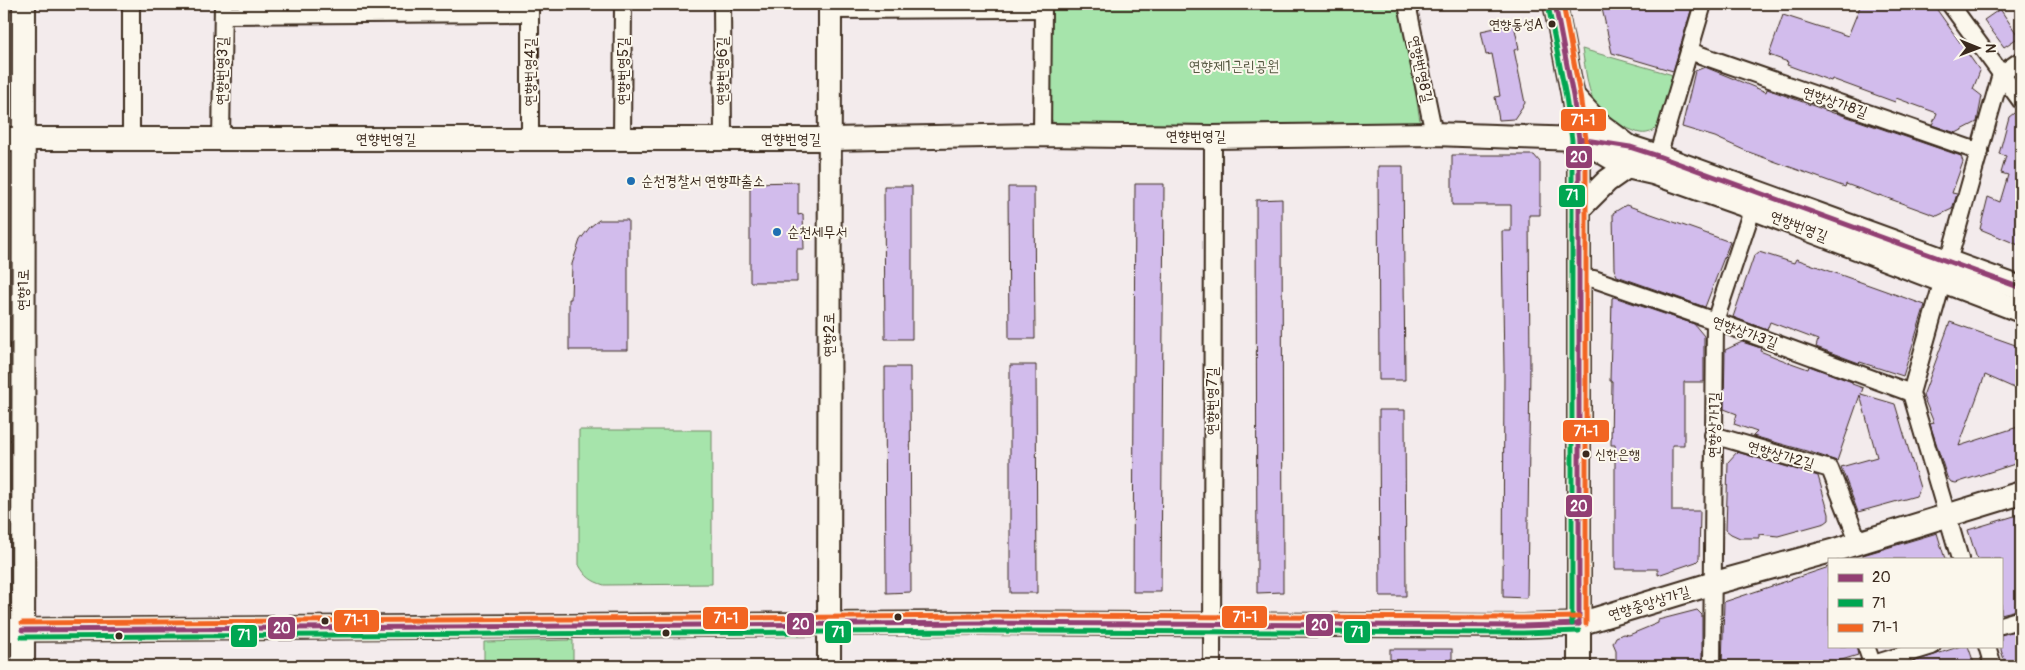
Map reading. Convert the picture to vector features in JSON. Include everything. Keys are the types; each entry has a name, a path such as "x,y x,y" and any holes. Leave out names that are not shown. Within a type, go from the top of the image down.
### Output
{"street":[{"name":"연향1로","path":"23,666 13,630 14,138 24,4"},
{"path":"131,4 131,139"},
{"name":"연향번영5길","path":"622,139 623,4"},
{"name":"연향번영6길","path":"722,4 722,138"},
{"name":"연향번영8길","path":"1407,4 1434,134"},
{"path":"1556,4 1573,96 1578,138 1579,666"},
{"path":"1656,165 1704,4"},
{"path":"1950,4 2021,101"},
{"path":"830,7 1043,6 1042,135"},
{"name":"연향2로","path":"829,666 830,7"},
{"path":"223,10 530,9"},
{"name":"연향번영4길","path":"530,9 530,139"},
{"name":"연향번영3길","path":"221,139 223,10"},
{"name":"연향상가8길","path":"1690,51 1980,152"},
{"path":"1960,558 1911,393 1947,271 2001,74 2021,60"},
{"path":"1573,96 1628,157 1579,209"},
{"name":"연향번영길","path":"14,138 830,139 1042,135 1212,137 1434,134 1578,138 1755,200 1947,271 2021,288"},
{"name":"연향번영7길","path":"1212,137 1212,666"},
{"name":"연향상가1길","path":"1712,666 1711,584 1715,321 1755,200"},
{"name":"연향번영길","path":"1947,271 2021,311"},
{"name":"연향상가3길","path":"1578,278 1594,279 1911,393"},
{"name":"연향상가2길","path":"1714,435 1830,469 1859,543"},
{"name":"연향중앙상가길","path":"13,630 980,623 1523,626 1578,624 1711,584 1836,555 1859,543 2021,493"},
{"path":"2002,625 2021,619"},
{"path":"1866,648 1871,666 1926,648"},
{"path":"1988,648 1993,666"}],"green space":[{"name":"연향제1근린공원","path":"1048,4 1401,4 1421,127 1057,128 1048,114"},
{"path":"1582,49 1673,75 1664,115 1656,129 1647,133 1637,132 1607,117 1599,109 1593,100 1590,90"},
{"path":"579,430 712,430 712,584 604,585 592,580 584,573 579,565"},
{"path":"573,640 573,666 484,666 484,642"}],"building":[{"path":"1601,4 1693,4 1673,71 1612,53"},
{"path":"1861,4 1933,4 1980,71 1973,89 1982,96 1977,122 1956,133 1932,125 1937,113 1896,98 1895,102 1832,79 1831,81 1787,65 1788,62 1769,55 1783,15 1848,36"},
{"path":"2000,9 2019,37 2004,47 1984,20"},
{"path":"1514,24 1519,49 1514,50 1525,103 1514,119 1499,120 1495,97 1500,96 1492,54 1486,55 1481,31"},
{"path":"1705,67 1766,92 1767,89 1961,156 1963,162 1952,193 1957,194 1952,209 1937,216 1846,184 1845,187 1746,151 1715,137 1682,127 1695,71"},
{"path":"2018,110 2021,111 2021,246 1980,229 1988,197 2000,202 2008,175 2001,173 2006,156 1999,154 2009,117"},
{"path":"1452,155 1534,155 1540,162 1540,215 1529,215 1530,368 1527,598 1503,597 1504,369 1502,231 1511,231 1511,205 1452,205"},
{"path":"1378,166 1403,166 1405,380 1379,380"},
{"name":"순천세무서","path":"798,182 798,215 803,214 804,249 797,249 797,282 750,282 750,183"},
{"path":"1135,184 1164,184 1161,592 1133,592"},
{"path":"884,186 912,186 912,339 885,339"},
{"path":"1008,187 1034,187 1035,339 1009,339"},
{"path":"1282,199 1283,592 1257,593 1256,200"},
{"path":"1626,205 1730,242 1705,307 1617,276 1614,269 1613,213"},
{"path":"599,220 628,220 628,350 569,350 569,299 571,299 572,264 580,240 590,227"},
{"path":"1759,252 1794,263 1796,259 1925,305 1903,376 1859,363 1816,347 1818,340 1770,322 1767,330 1733,317 1754,256"},
{"path":"1614,297 1694,324 1704,336 1704,382 1684,382 1684,445 1672,445 1672,511 1700,511 1699,559 1696,562 1658,575 1658,569 1615,569 1615,445 1611,445 1612,381 1610,381 1612,298"},
{"path":"1950,322 2021,347 2021,391 1985,375 1959,446 2021,426 2021,462 1956,483 1951,482 1947,477 1930,424 1934,423 1923,396"},
{"path":"1742,342 1761,348 1760,351 1780,359 1808,369 1809,366 1852,382 1852,384 1863,388 1861,394 1895,404 1920,488 1916,496 1858,512 1841,467 1877,457 1860,395 1837,461 1753,436 1757,432 1734,424 1737,414 1724,409 1725,350"},
{"path":"1010,365 1036,365 1037,593 1010,593"},
{"path":"885,367 910,367 911,592 886,593"},
{"path":"1379,410 1405,410 1406,596 1380,596"},
{"path":"1737,452 1818,476 1829,520 1825,523 1778,536 1759,534 1759,538 1740,538 1731,534 1726,530 1728,462"},
{"path":"2021,514 2021,609 2002,614 2002,558 1977,558 1968,530"},
{"path":"1937,533 1945,558 1863,558 1863,555"},
{"path":"1828,567 1828,648 1856,648 1858,655 1822,666 1722,666 1724,602"},
{"path":"1697,610 1702,615 1702,665 1656,664 1656,666 1616,666 1616,650 1613,643 1616,637 1623,634 1629,635 1658,623 1658,620"},
{"path":"2021,629 2021,666 2006,666 2001,650 2002,635"},
{"path":"1955,648 1969,648 1975,666 1908,666 1907,664"},
{"path":"1390,649 1452,649 1452,666 1390,666"}],"transit line":[{"name":"20","path":"1555,4 1573,96 1579,139 1579,624"},
{"name":"71-1","path":"1563,4 1586,139 1586,624"},
{"name":"71","path":"1548,5 1566,97 1572,140 1572,624"},
{"name":"20","path":"1579,139 1630,147 1658,156 2021,288"},
{"name":"71-1","path":"22,623 980,616 1579,617"},
{"name":"20","path":"22,630 980,623 1523,626 1579,624"},
{"name":"71","path":"22,637 980,631 1523,633 1579,631"}],"place":[{"name":"연향동성A","path":"1552,24"},
{"name":"순천경찰서 연향파출소","path":"631,181"},
{"name":"순천세무서","path":"777,232"},
{"name":"신한은행","path":"1586,454"}]}
